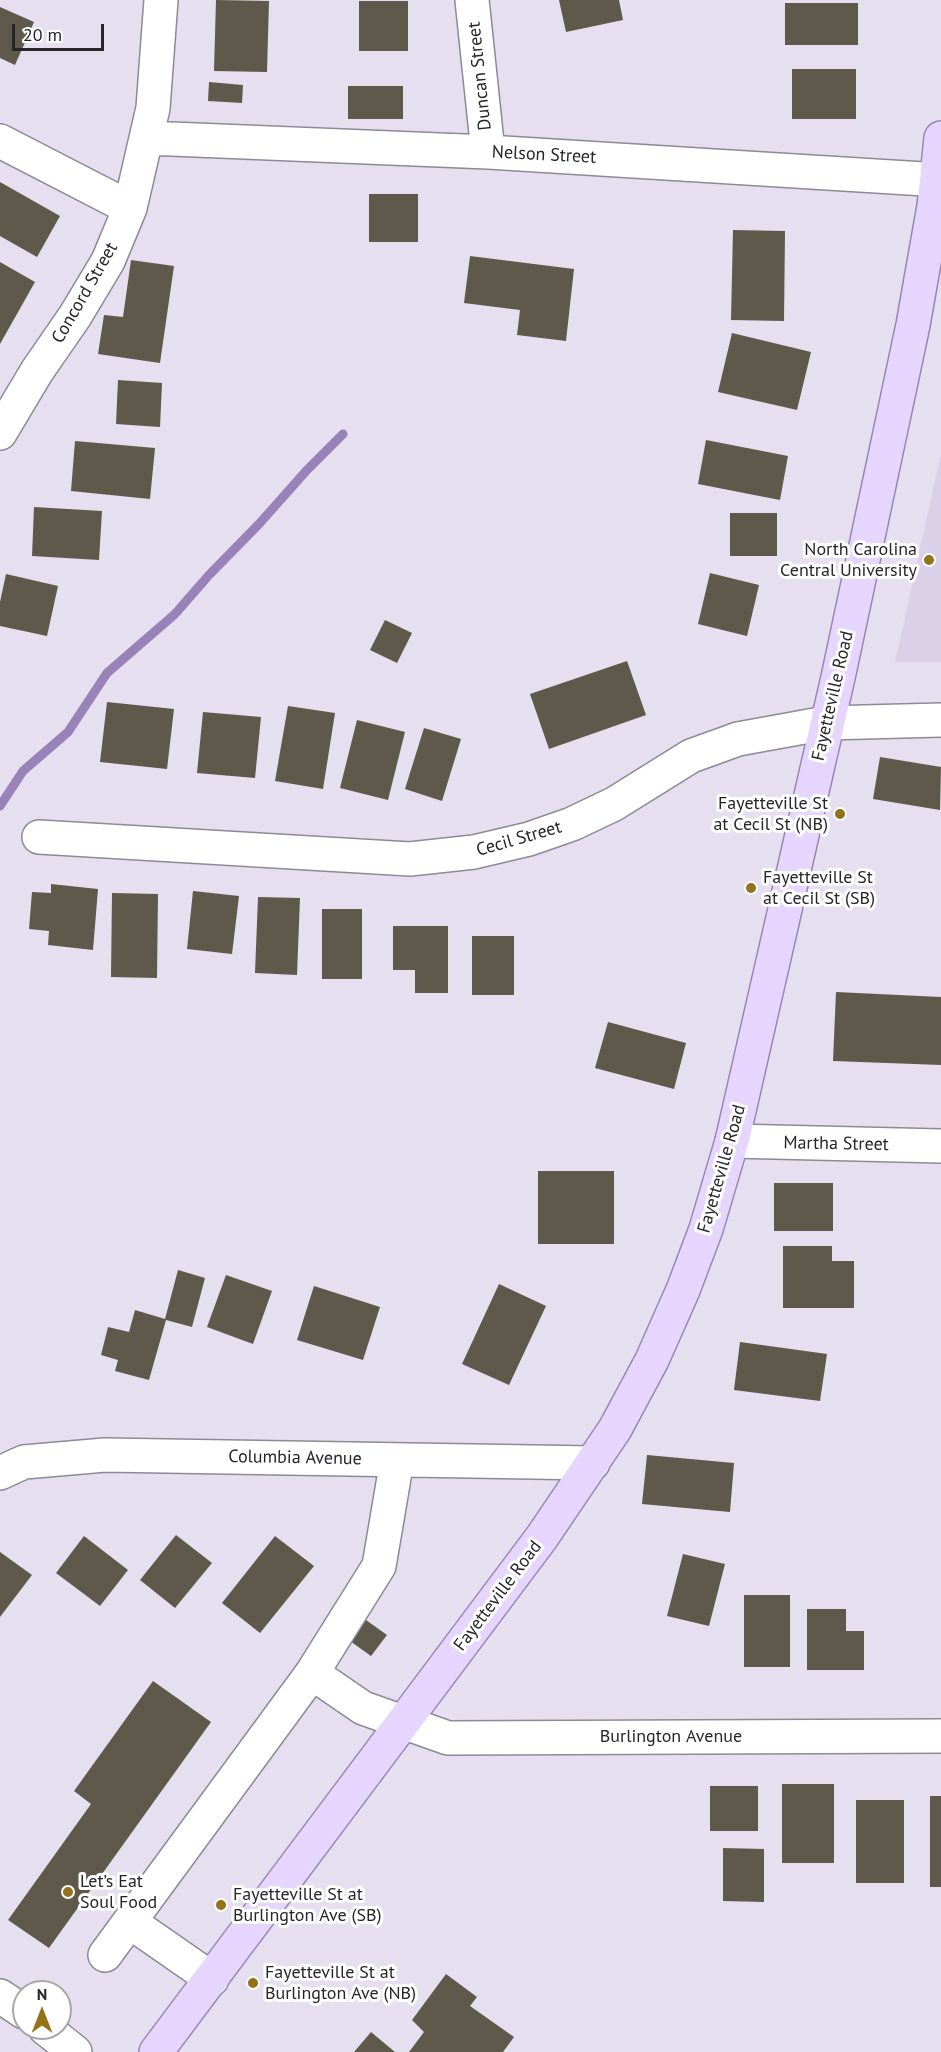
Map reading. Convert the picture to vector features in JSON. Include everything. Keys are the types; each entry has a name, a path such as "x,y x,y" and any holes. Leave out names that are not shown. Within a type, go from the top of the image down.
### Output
{"main road":[{"name":"Fayetteville Road","path":"156,2052 542,1537 615,1429 652,1360 683,1290 706,1228 732,1141 841,662 913,325 939,180 941,138"}],"street":[{"name":"Concord Street","path":"0,433 108,261 130,208 153,108 160,0"},
{"name":"Duncan Street","path":"472,0 488,152"},
{"name":"Nelson Street","path":"147,138 488,152 939,180"},
{"path":"0,141 130,208"},
{"name":"Cecil Street","path":"39,837 410,859 474,852 529,839 572,824 614,804 691,756 738,739 826,723 941,720"},
{"name":"Martha Street","path":"732,1141 941,1146"},
{"name":"Columbia Avenue","path":"0,1473 24,1462 105,1455 593,1463"},
{"path":"105,1955 312,1673 379,1566 397,1460"},
{"name":"Burlington Avenue","path":"312,1673 363,1708 448,1738 941,1736"},
{"path":"130,1922 212,1979"},
{"path":"60,2040 75,2052"}],"shaded area":[{"name":"North Carolina Central University","path":"941,455 941,662 895,662 940,458"}],"building":[{"path":"216,0 269,1 267,72 214,71"},
{"path":"559,0 619,0 623,20 566,32"},
{"path":"359,1 408,1 408,51 359,51"},
{"path":"785,3 858,3 858,45 785,45"},
{"path":"0,7 34,22 15,65 0,58"},
{"path":"792,69 856,69 856,119 792,119"},
{"path":"209,82 243,85 242,103 208,101"},
{"path":"348,86 403,86 403,119 348,119"},
{"path":"0,182 60,216 37,257 0,236"},
{"path":"369,194 418,194 418,242 369,242"},
{"path":"733,230 785,231 784,321 731,320"},
{"path":"470,256 574,269 566,341 517,335 520,310 464,303"},
{"path":"131,260 174,266 160,363 98,354 104,315 123,317"},
{"path":"0,262 35,282 0,344"},
{"path":"732,333 811,352 797,410 718,392"},
{"path":"118,380 162,383 160,427 116,424"},
{"path":"706,440 788,456 780,500 698,484"},
{"path":"75,441 155,448 150,499 71,491"},
{"path":"34,507 102,511 99,560 32,556"},
{"path":"730,513 777,513 777,556 730,556"},
{"path":"710,573 759,585 747,636 698,624"},
{"path":"6,574 58,586 47,636 0,626 0,602"},
{"path":"385,620 412,633 397,663 370,650"},
{"path":"627,661 646,715 549,749 530,694"},
{"path":"107,702 174,709 167,769 100,762"},
{"path":"288,706 335,713 323,789 275,781"},
{"path":"203,712 261,717 255,778 197,773"},
{"path":"357,720 405,732 388,800 340,788"},
{"path":"424,728 461,739 442,801 405,789"},
{"path":"880,757 941,767 940,810 873,799"},
{"path":"51,884 98,889 93,950 48,945 49,931 29,929 32,892 51,893"},
{"path":"193,891 239,896 232,954 187,949"},
{"path":"112,893 158,894 157,978 111,977"},
{"path":"258,897 300,898 297,975 255,973"},
{"path":"322,909 362,909 362,979 322,979"},
{"path":"393,926 448,926 448,993 415,993 415,970 393,970"},
{"path":"472,936 514,936 514,995 472,995"},
{"path":"836,992 941,997 941,1065 833,1061"},
{"path":"608,1022 686,1043 674,1089 595,1068"},
{"path":"538,1171 614,1171 614,1244 538,1244"},
{"path":"774,1183 833,1183 833,1231 774,1231"},
{"path":"783,1246 832,1246 832,1261 854,1261 854,1308 783,1308"},
{"path":"178,1270 205,1278 192,1327 166,1320 149,1380 115,1371 118,1360 101,1355 108,1327 129,1332 135,1310 165,1319"},
{"path":"226,1275 272,1291 253,1344 207,1327"},
{"path":"499,1284 546,1306 509,1385 462,1364"},
{"path":"314,1286 380,1307 363,1360 297,1340"},
{"path":"740,1342 827,1354 820,1401 734,1390"},
{"path":"647,1455 734,1463 730,1512 642,1504"},
{"path":"176,1535 212,1563 175,1608 140,1580"},
{"path":"84,1536 128,1570 100,1606 56,1573"},
{"path":"275,1536 314,1566 260,1633 222,1603"},
{"path":"0,1552 32,1575 0,1617"},
{"path":"683,1554 725,1564 709,1626 667,1616"},
{"path":"744,1595 790,1595 790,1667 744,1667"},
{"path":"807,1609 846,1609 846,1631 864,1631 864,1670 807,1670"},
{"path":"366,1620 387,1635 371,1656 350,1641"},
{"path":"153,1681 211,1722 49,1948 8,1920 91,1804 74,1791"},
{"path":"782,1784 834,1784 834,1863 782,1863"},
{"path":"710,1786 758,1786 758,1831 710,1831"},
{"path":"930,1796 941,1796 941,1887 930,1887"},
{"path":"856,1800 904,1800 904,1883 856,1883"},
{"path":"723,1848 764,1849 764,1902 723,1901"},
{"path":"446,1974 477,1997 470,2006 514,2037 503,2052 409,2052 424,2032 412,2020"},
{"path":"371,2032 395,2052 354,2052"}],"waterway":[{"path":"0,806 23,771 68,732 107,673 175,614 343,434"}],"place":[{"name":"North Carolina Central University","path":"929,560"},
{"name":"Fayetteville St at Cecil St (NB)","path":"840,814"},
{"name":"Fayetteville St at Cecil St (SB)","path":"751,888"},
{"name":"Let’s Eat Soul Food","path":"68,1892"},
{"name":"Fayetteville St at Burlington Ave (SB)","path":"221,1905"},
{"name":"Fayetteville St at Burlington Ave (NB)","path":"253,1983"}]}
